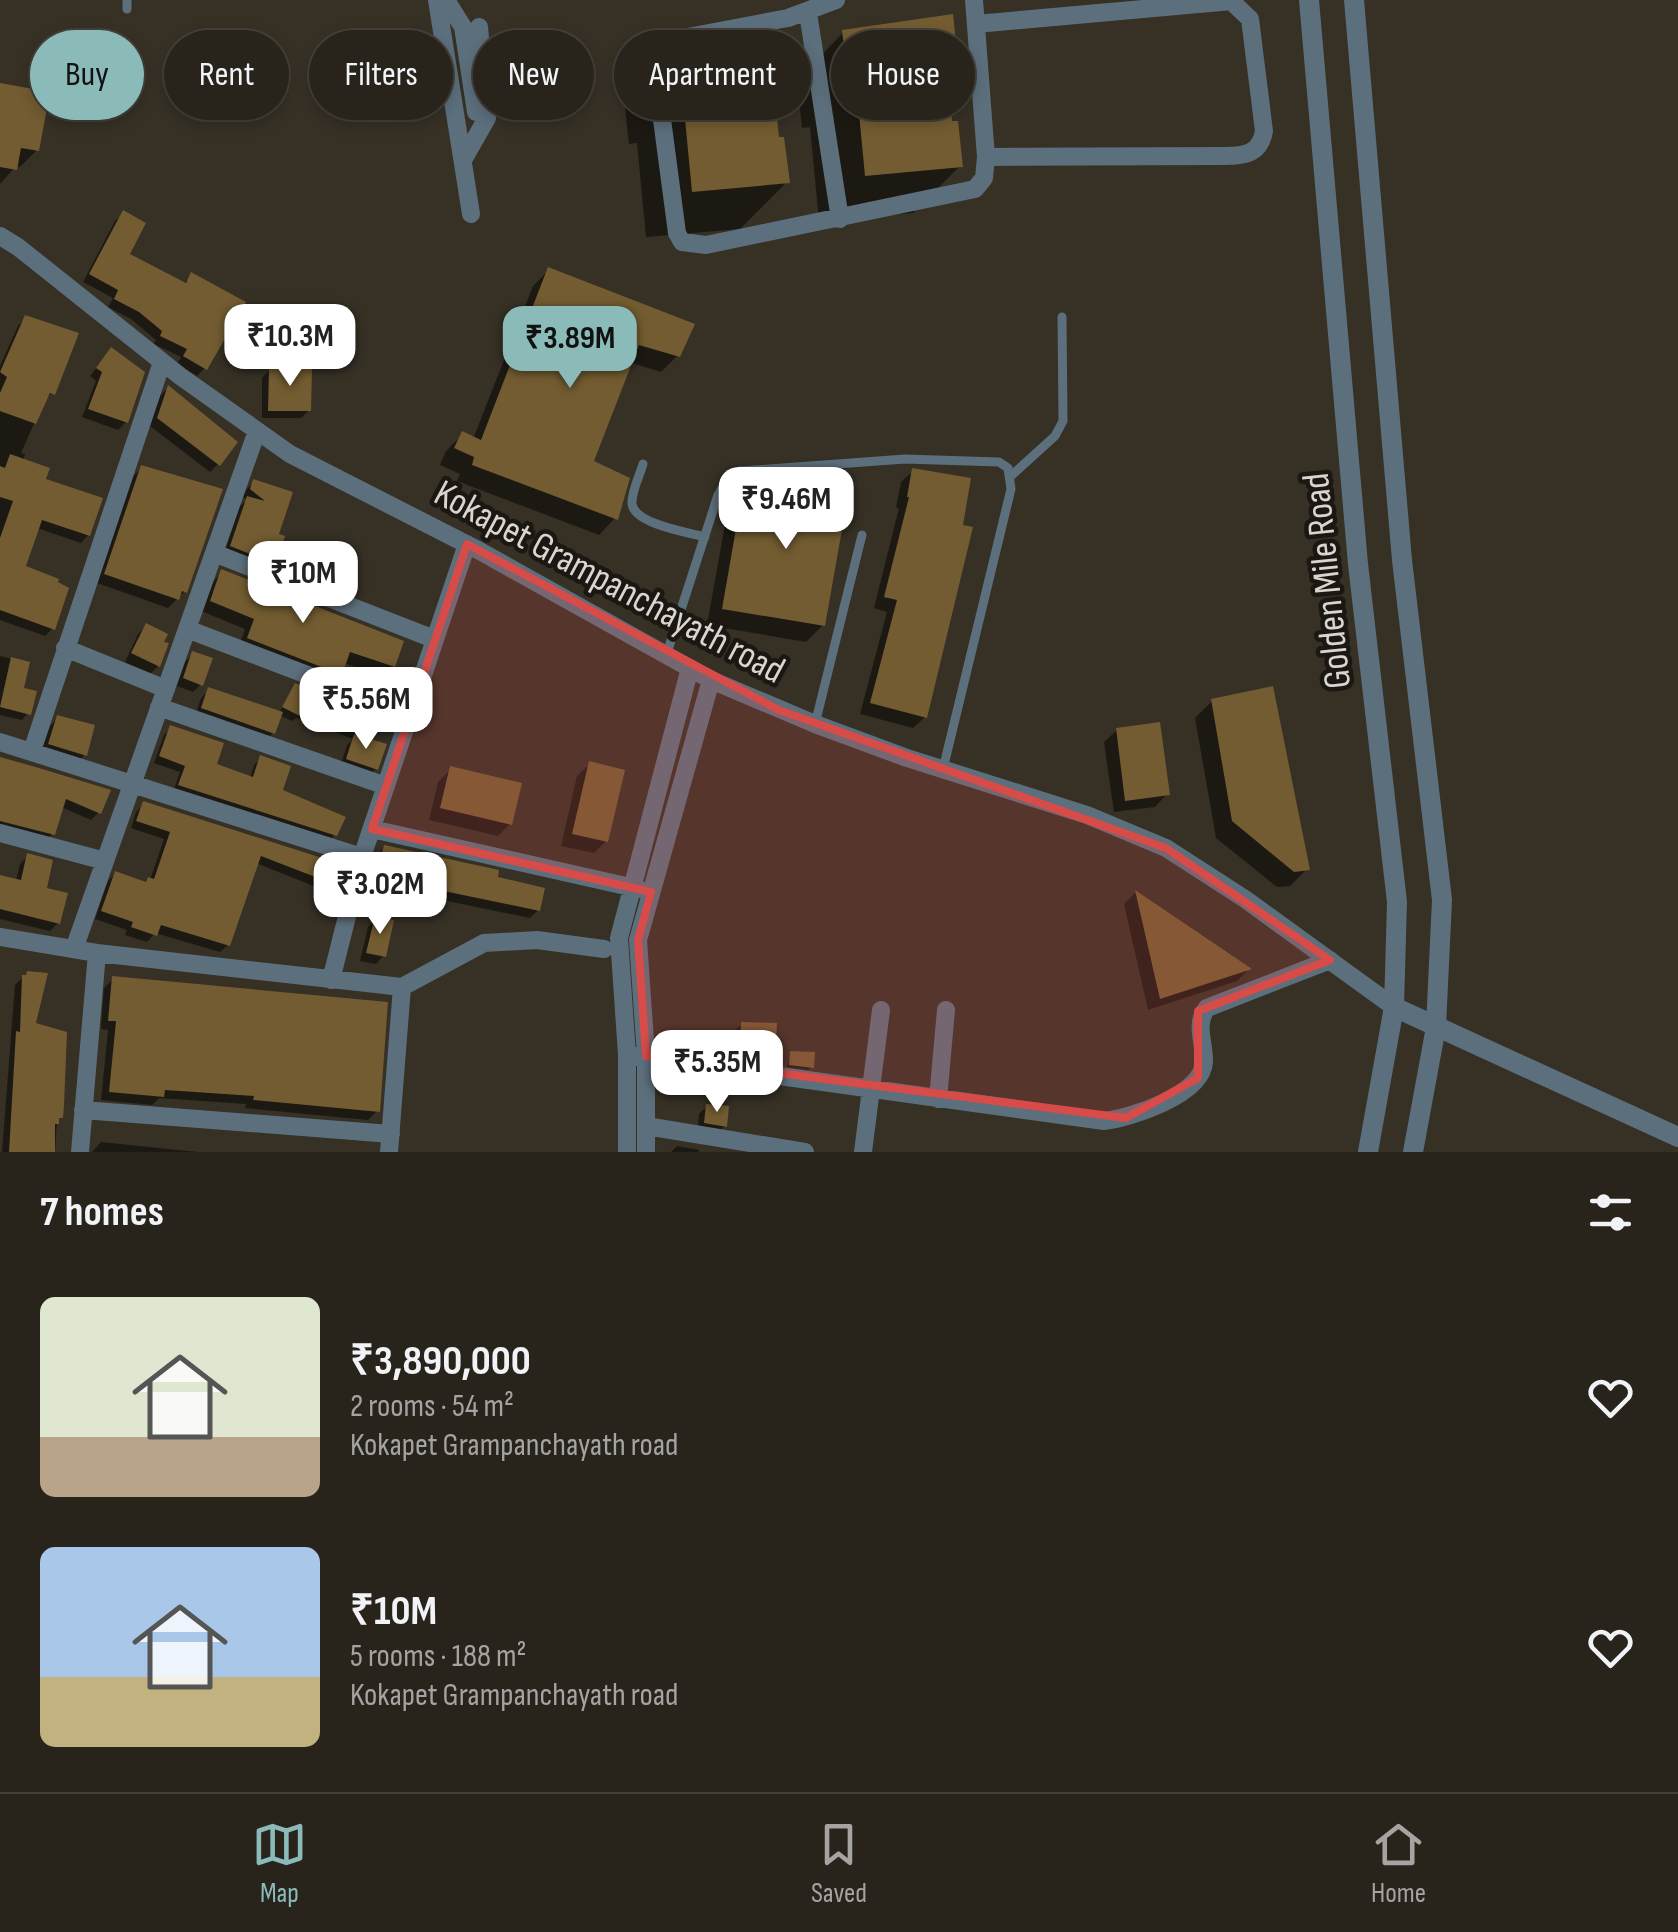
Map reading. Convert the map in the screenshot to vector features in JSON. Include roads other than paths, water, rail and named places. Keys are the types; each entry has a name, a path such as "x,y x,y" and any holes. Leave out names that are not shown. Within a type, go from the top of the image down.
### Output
{"street":[{"path":"437,0 471,214"},
{"path":"446,0 464,26 473,90"},
{"path":"836,0 808,12 672,40 661,48 656,58 656,74 676,232 682,242 706,245 975,189 984,178 986,157 974,0"},
{"name":"Golden Mile Road","path":"1309,0 1358,564 1398,902 1394,1007 1368,1152"},
{"name":"Golden Mile Road","path":"1354,0 1402,560 1442,900 1436,1026 1413,1152"},
{"path":"976,24 1231,1 1250,19 1264,131 1262,142 1253,152 1242,156 986,157"},
{"path":"808,12 840,218"},
{"path":"464,160 487,118 479,27"},
{"name":"Kokapet Grampanchayath road","path":"0,236 162,362 290,454 467,544 710,680 815,724 1087,815 1166,848 1245,899 1394,1007 1678,1137"},
{"path":"32,751 162,362"},
{"path":"74,949 257,431"},
{"path":"331,980 362,858 467,544"},
{"path":"214,552 434,639"},
{"path":"187,629 410,714"},
{"path":"66,648 163,698 386,786"},
{"path":"646,1152 646,1126 619,938 690,668"},
{"path":"627,1152 636,1055 638,940 710,680"},
{"path":"0,742 362,858"},
{"path":"372,829 651,892"},
{"path":"0,833 105,860"},
{"path":"0,936 97,953 402,987 484,944 536,940 604,949"},
{"path":"80,1152 97,953"},
{"path":"636,1055 1104,1121 1145,1112 1187,1088 1203,1070 1200,1018 1207,1008 1330,960"},
{"path":"83,1110 390,1143 402,987"},
{"path":"863,1152 881,1010"},
{"path":"938,1098 946,1010"},
{"path":"646,1126 805,1152"}],"lane":[{"path":"1011,476 1056,436 1063,421 1062,316"},
{"path":"666,656 718,495 727,480 740,471 906,458 999,462 1008,468 1011,489 943,769"},
{"path":"643,464 632,498 632,508 639,518 704,538"},
{"path":"815,724 862,535"}]}
